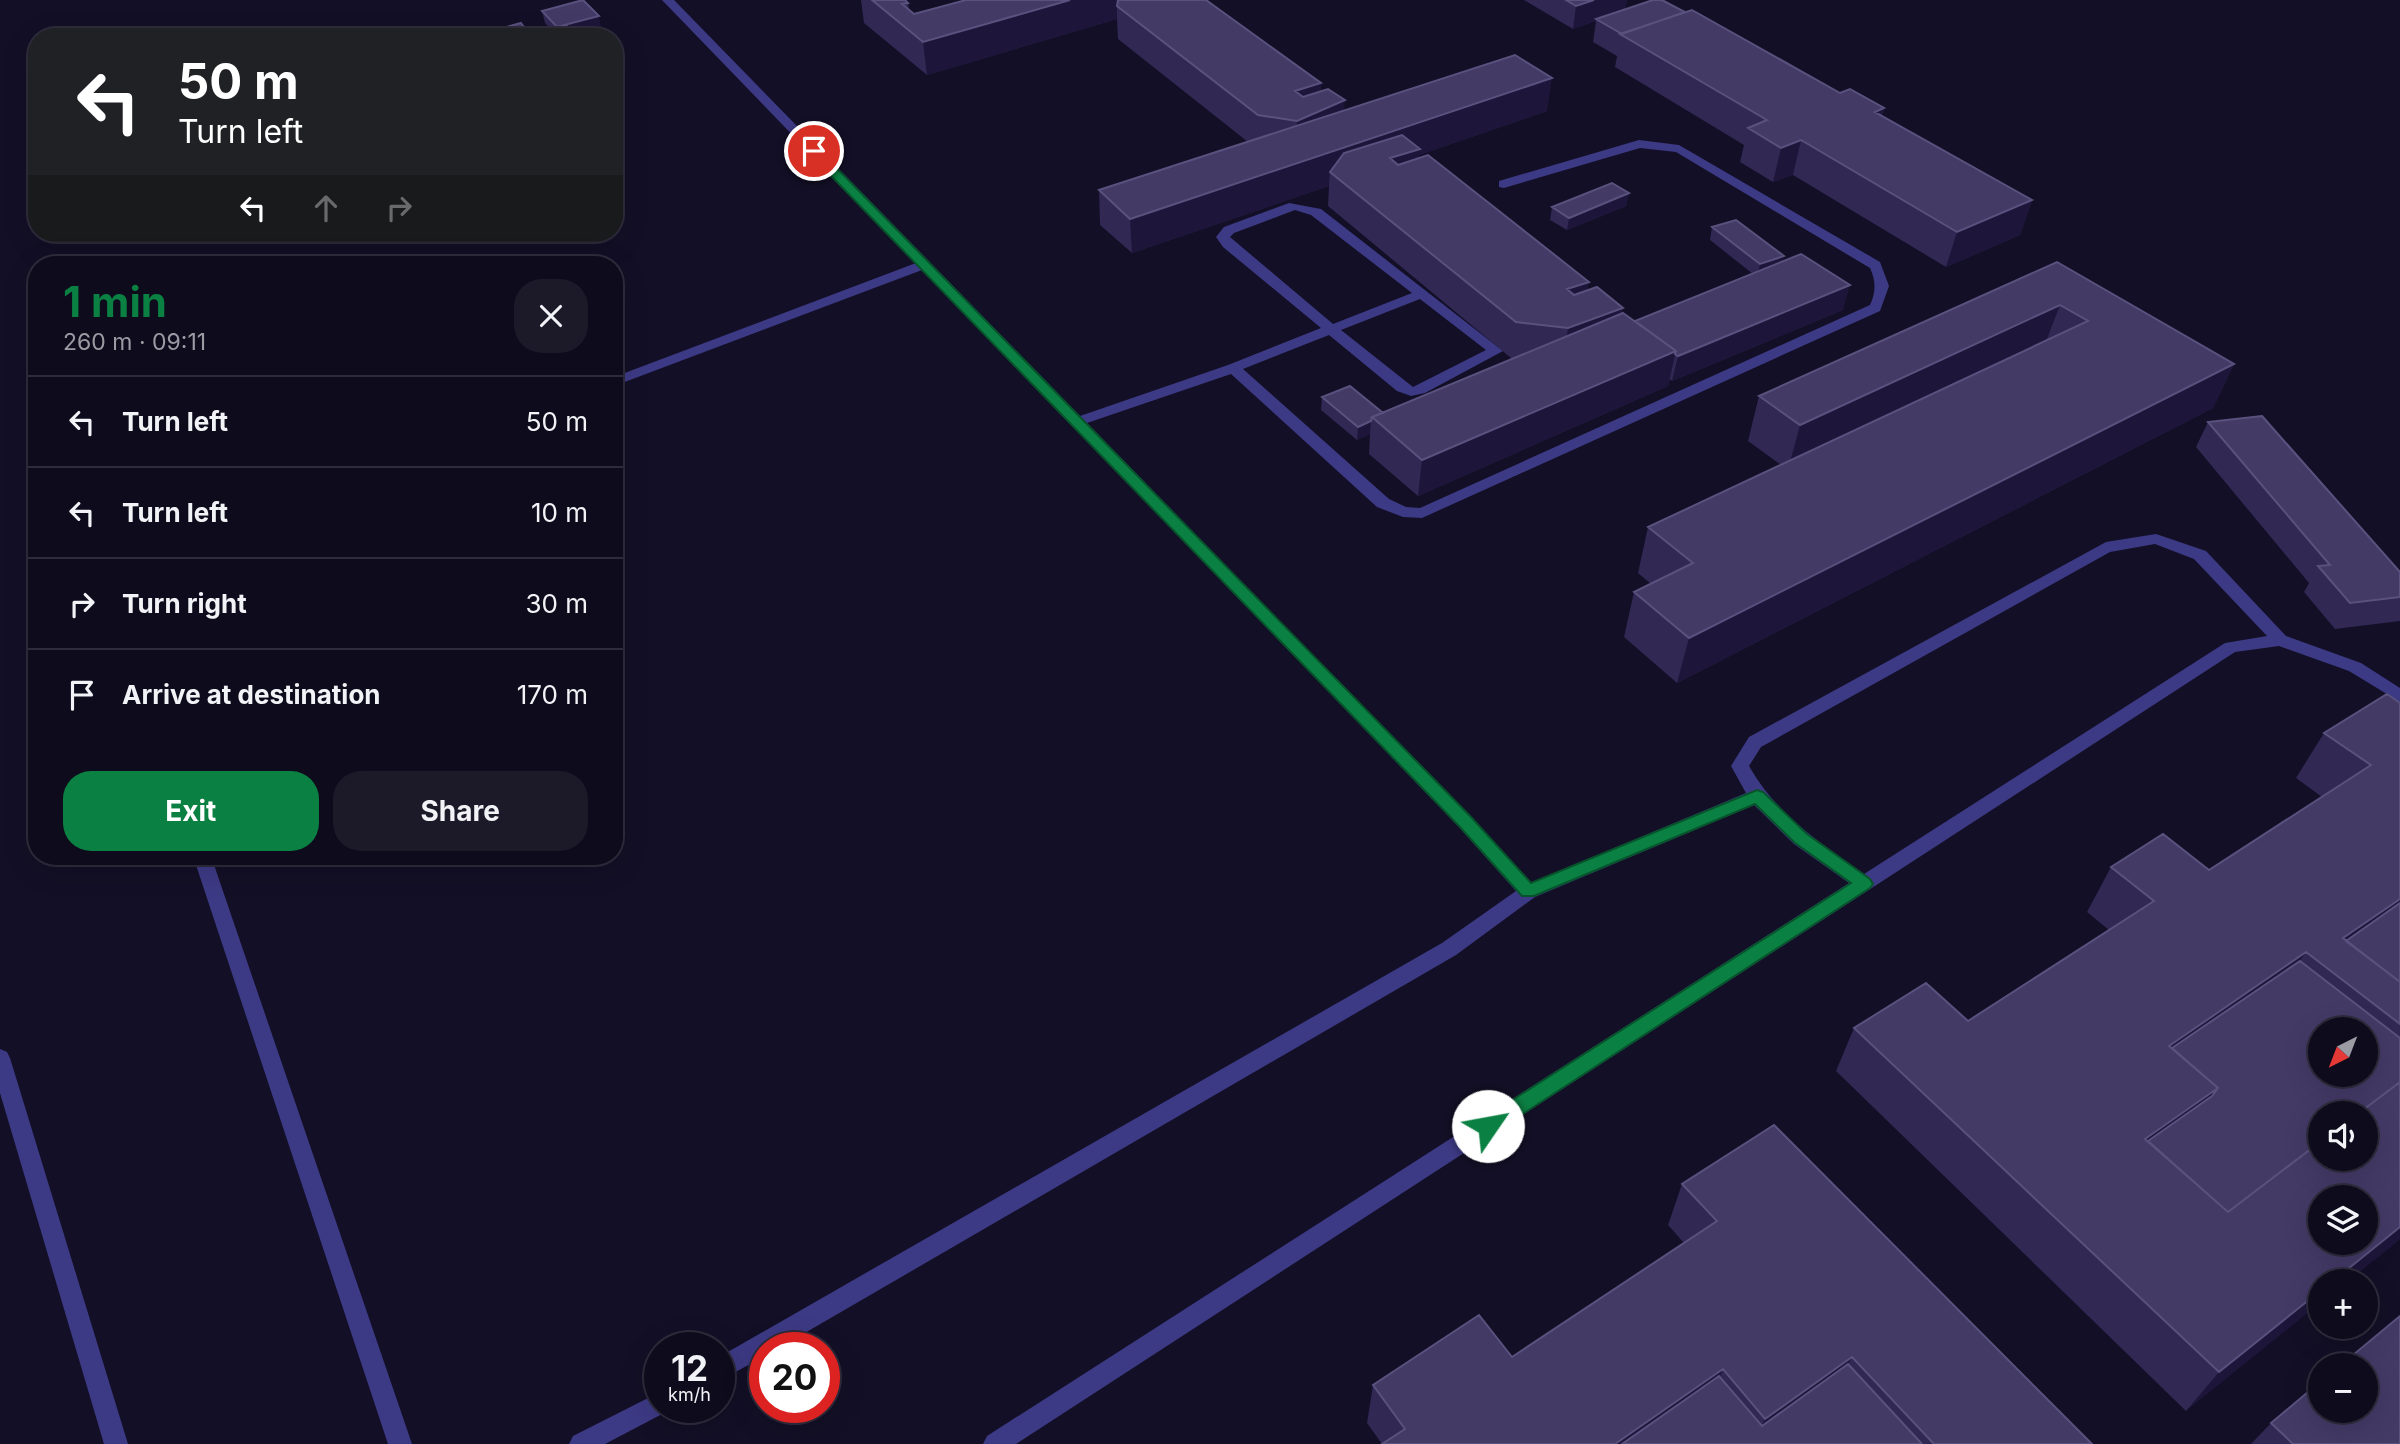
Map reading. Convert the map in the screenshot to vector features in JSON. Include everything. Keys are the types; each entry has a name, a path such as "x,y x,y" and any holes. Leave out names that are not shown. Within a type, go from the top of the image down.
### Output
{"street":[{"path":"668,0 1465,822 1528,892"},
{"path":"1233,368 1383,503 1403,512 1422,513 1875,308 1881,298 1882,276 1875,265 1679,149 1639,144 1504,184"},
{"path":"1294,206 1304,206 1317,212 1496,351 1420,390 1411,392 1329,329 1228,244 1223,237 1229,230 1294,206"},
{"path":"623,379 924,265"},
{"path":"1077,422 1233,368 1423,293"},
{"path":"1864,884 1801,839 1757,796 1740,766 1755,742 2106,547 2156,539 2200,555 2280,640 2355,667 2400,696"},
{"path":"995,1444 2231,647 2280,640"},
{"path":"735,1361 1449,949 1528,892 1757,796"},
{"path":"205,865 400,1444"},
{"path":"0,1058 116,1444"},
{"path":"581,1444 644,1411"}],"building":[{"path":"583,0 599,16 557,27 542,11"},
{"path":"872,0 905,0 908,3 902,4 914,14 966,0 1070,0 923,42"},
{"path":"1118,0 1206,0 1321,83 1295,91 1303,97 1328,89 1345,100 1297,121 1258,115 1117,6"},
{"path":"1566,0 1594,0 1576,6"},
{"path":"1653,0 1662,0 1685,12 1622,34 1596,19"},
{"path":"1692,10 1840,93 1850,89 1884,108 1875,112 2032,200 1957,232 1801,140 1781,148 1748,128 1767,120 1620,34"},
{"path":"521,23 525,28 503,28"},
{"path":"1515,55 1552,78 1130,219 1099,190"},
{"path":"1402,135 1420,149 1390,158 1398,165 1428,155 1589,282 1567,289 1574,295 1597,287 1623,308 1568,328 1516,322 1330,172 1344,153"},
{"path":"1612,183 1629,193 1569,218 1552,207"},
{"path":"1736,220 1784,256 1760,264 1712,227"},
{"path":"1801,254 1850,285 1678,356 1676,351 1635,321"},
{"path":"2057,262 2234,364 1689,638 1634,592 1693,563 1648,527 2088,321 2060,305 1800,425 1759,396"},
{"path":"1623,313 1676,351 1422,460 1372,417"},
{"path":"1350,386 1383,413 1358,427 1322,397"},
{"path":"2262,416 2400,572 2400,597 2350,603 2318,566 2330,565 2208,422"},
{"path":"2387,694 2400,703 2400,899 2343,938 2400,982 2400,1024 2306,952 2169,1046 2218,1088 2145,1139 2228,1212 2308,1151 2308,1171 2378,1171 2378,1101 2375,1101 2400,1082 2400,1227 2378,1245 2378,1185 2308,1185 2308,1255 2365,1255 2348,1269 2308,1269 2308,1301 2219,1372 1854,1028 1926,983 1968,1021 2154,901 2111,867 2163,834 2209,870 2371,765 2324,733"},
{"path":"2400,903 2400,982 2346,941"},
{"path":"2300,961 2373,1017 2308,1017 2308,1087 2378,1087 2378,1021 2400,1038 2400,1082 2375,1101 2308,1101 2308,1151 2228,1212 2148,1141 2212,1096 2218,1088 2172,1048"},
{"path":"1774,1125 2092,1444 1934,1444 1852,1357 1765,1419 1723,1369 1615,1444 1382,1444 1405,1429 1373,1385 1479,1315 1512,1357 1717,1221 1682,1184"},
{"path":"2400,1316 2400,1444 2293,1444 2271,1423 2308,1392 2308,1423 2378,1423 2378,1353 2355,1353 2372,1339 2378,1339 2378,1334"},
{"path":"1848,1364 1922,1444 1622,1444 1719,1376 1762,1426"}],"route":[{"path":"814,151 1465,822 1528,892 1757,796 1801,839 1864,884 1488,1126"}]}
